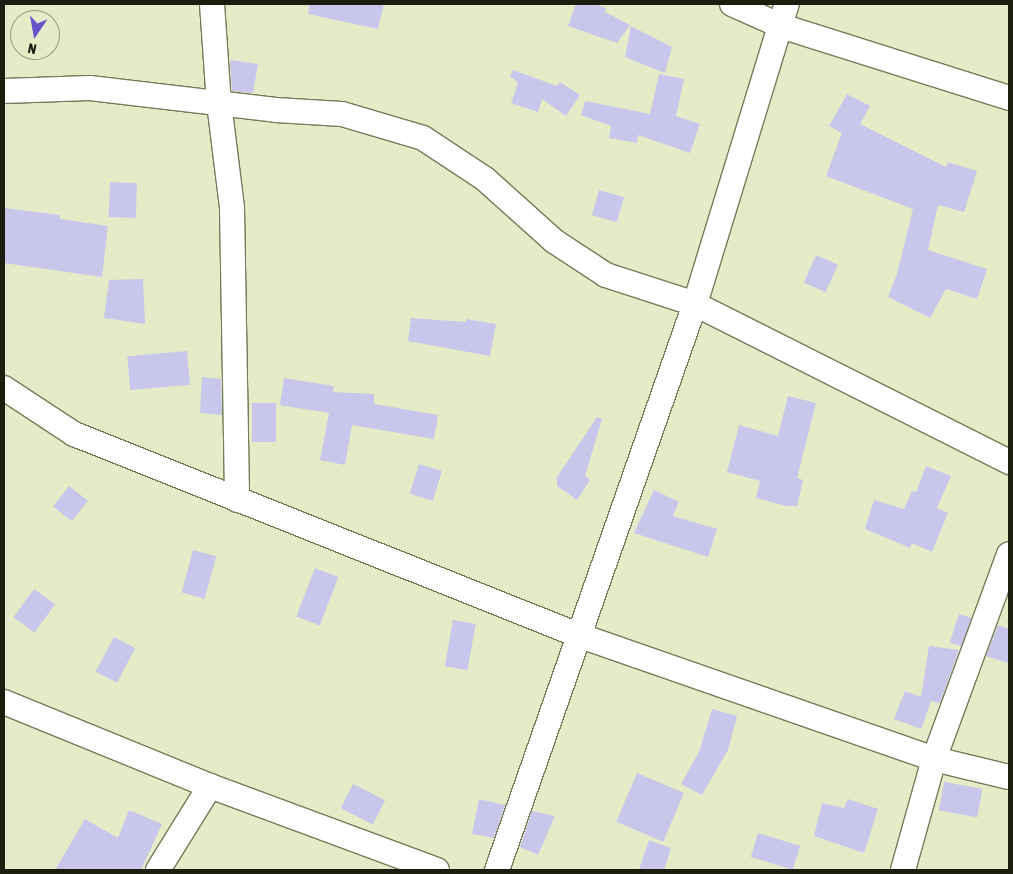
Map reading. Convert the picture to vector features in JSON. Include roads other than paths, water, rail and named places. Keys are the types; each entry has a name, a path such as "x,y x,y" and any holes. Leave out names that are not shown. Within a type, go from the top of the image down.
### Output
{"street":[{"path":"212,4 219,103 232,208 237,500"},
{"path":"732,4 781,26 1009,98"},
{"path":"498,870 578,634 695,304 787,4"},
{"path":"4,91 90,88 219,103 342,114 423,138 485,179 554,241 606,275 695,304 1009,462"},
{"path":"4,388 74,434 578,634 934,759 1009,777"},
{"path":"903,870 934,759 1009,554"},
{"path":"4,702 210,786 437,870"},
{"path":"158,870 210,786"}]}
